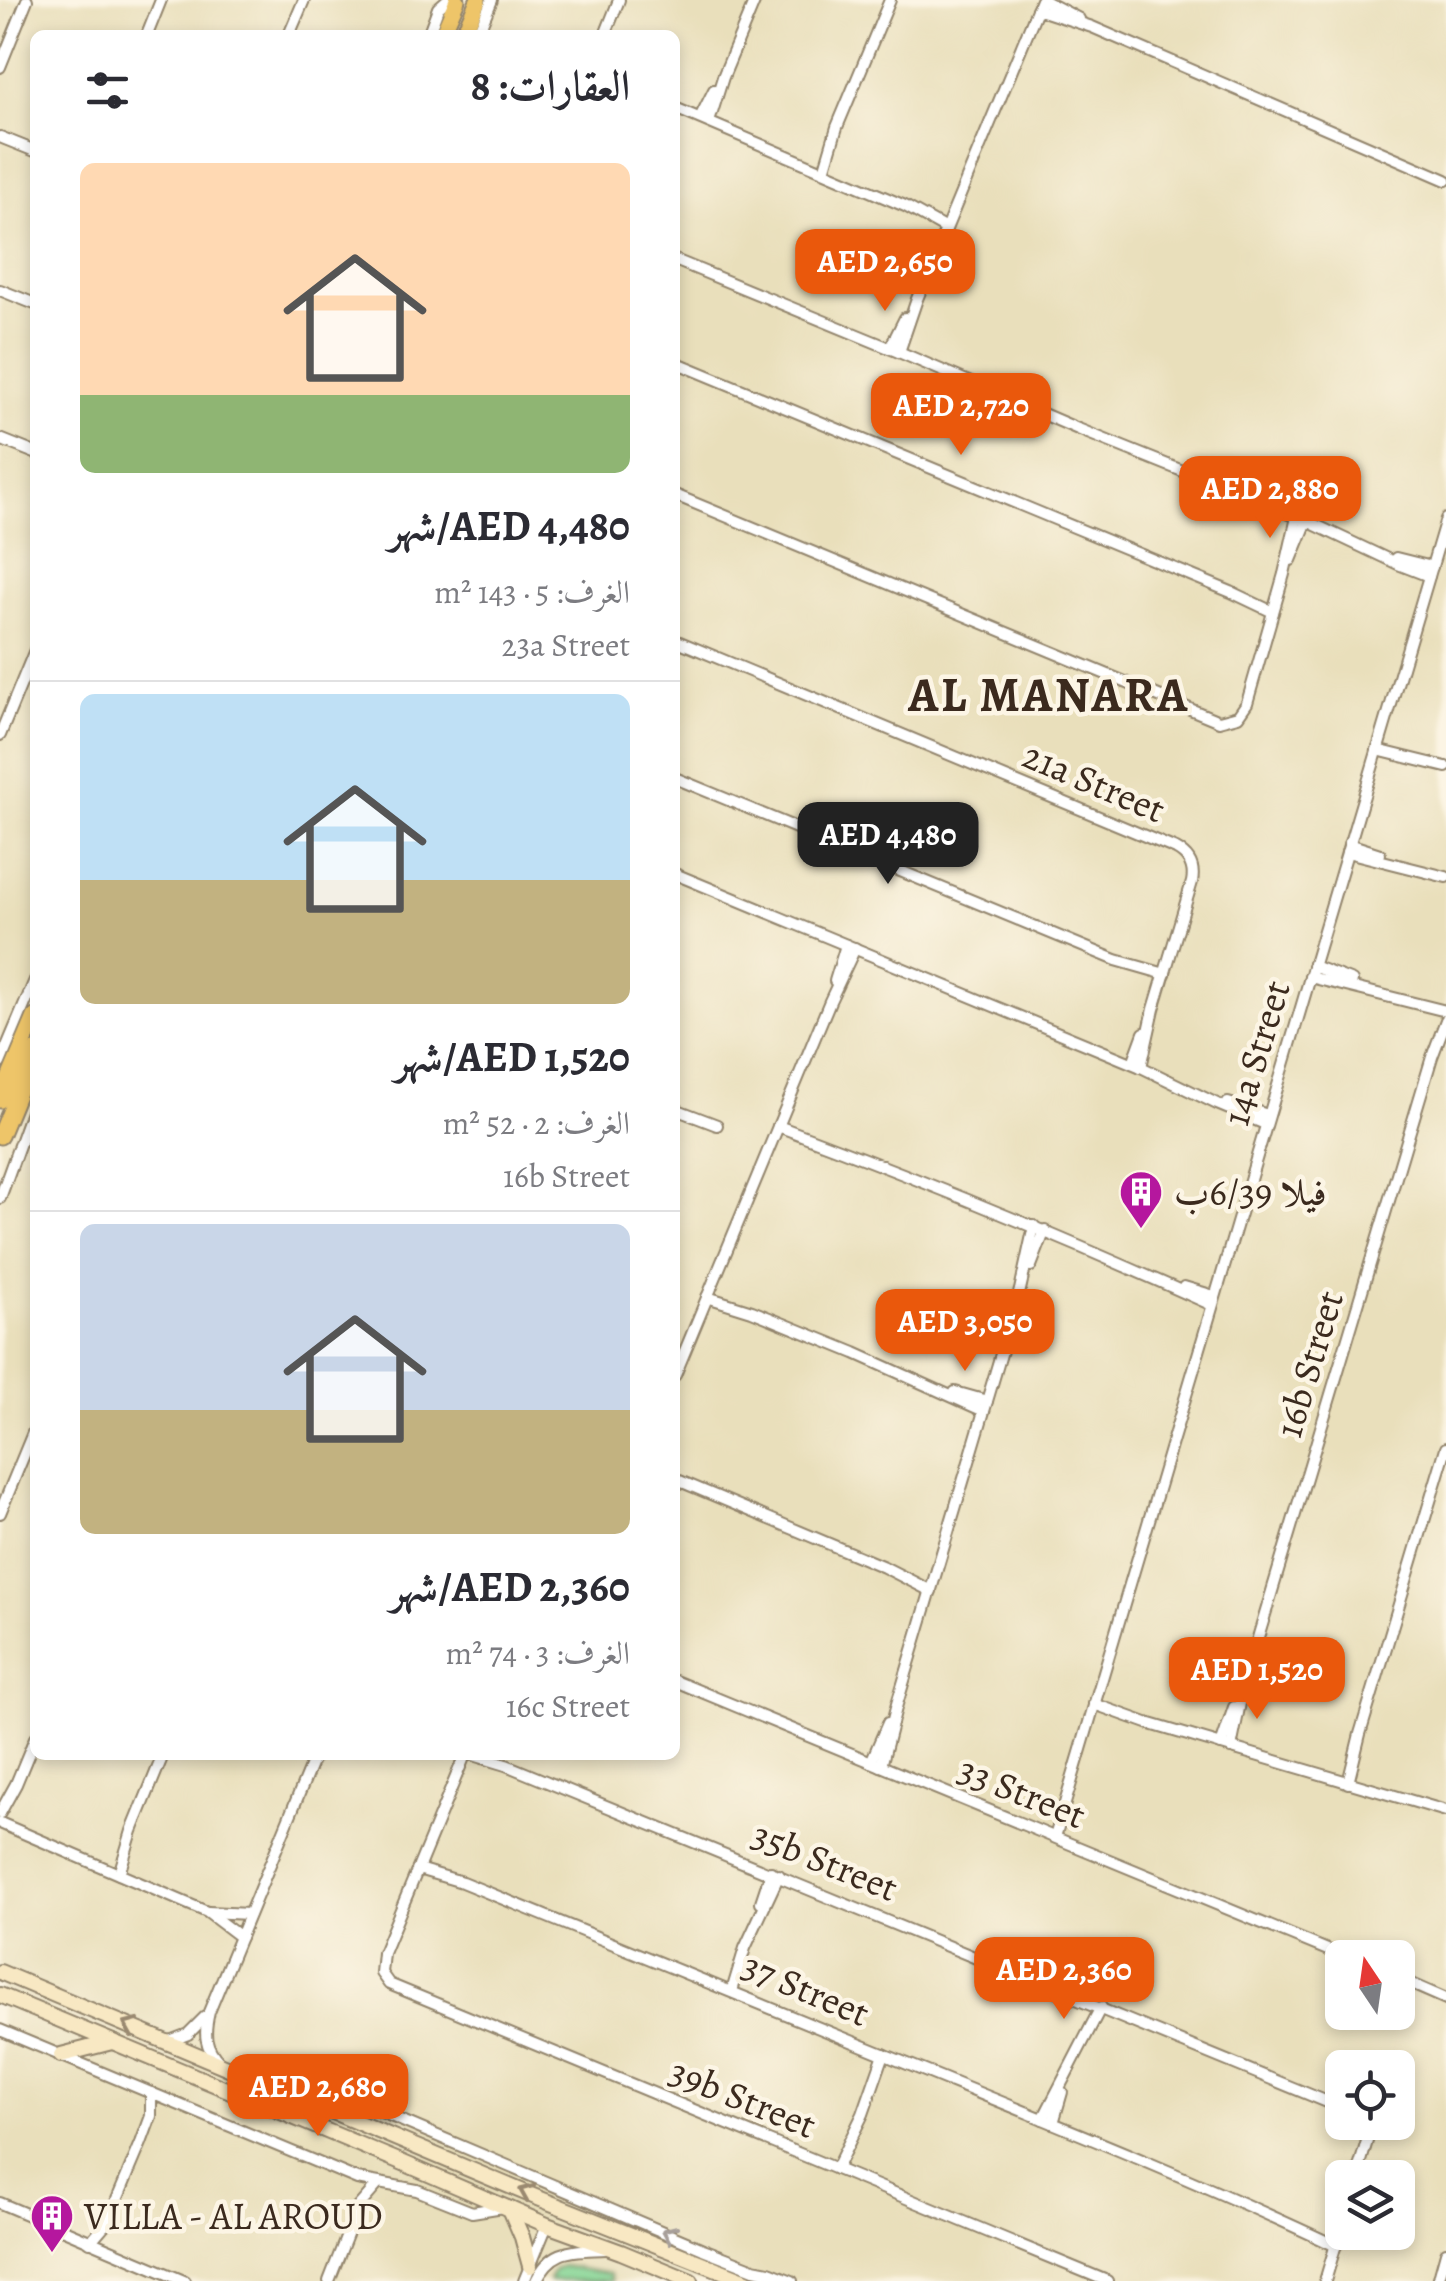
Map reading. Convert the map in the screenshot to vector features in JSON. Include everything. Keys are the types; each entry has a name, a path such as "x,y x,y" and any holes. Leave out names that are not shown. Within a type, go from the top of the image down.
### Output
{"main road":[{"path":"444,30 457,0"},
{"path":"465,30 478,0"},
{"path":"0,1100 30,1029"},
{"path":"0,1136 30,1063"},
{"path":"0,1972 533,2196 747,2281"},
{"path":"0,1996 547,2226 691,2281"},
{"path":"62,2054 112,2042"},
{"path":"264,2104 282,2104 317,2117 322,2114 321,2106"},
{"path":"506,2208 522,2237 530,2266"},
{"path":"547,2226 550,2217 560,2215 654,2252 678,2252"}],"street":[{"path":"0,67 28,0"},
{"path":"149,30 162,0"},
{"path":"291,30 304,0"},
{"path":"430,30 438,8 448,0"},
{"path":"479,30 492,0"},
{"path":"607,30 619,0"},
{"path":"704,120 755,0"},
{"path":"820,169 890,0"},
{"path":"895,350 1040,3 1446,180"},
{"path":"680,110 948,225"},
{"path":"0,137 30,149"},
{"path":"680,262 1302,519 1380,555 1430,572"},
{"path":"0,290 30,302"},
{"path":"680,364 1274,608"},
{"path":"0,439 30,451"},
{"path":"680,498 1212,719 1226,720 1245,708 1302,519"},
{"name":"14a Street","path":"1051,1836 1093,1709 1446,519"},
{"name":"21a Street","path":"680,642 1176,849 1189,860 1192,882 1163,979"},
{"path":"0,734 30,662"},
{"path":"1378,746 1446,767"},
{"path":"680,780 1163,979 1137,1065"},
{"path":"1348,848 1446,877"},
{"path":"680,876 1267,1120"},
{"path":"680,1363 851,947"},
{"path":"1311,972 1444,1014"},
{"path":"0,1062 30,992"},
{"name":"16b Street","path":"1226,1746 1444,1014"},
{"path":"680,1111 716,1125"},
{"path":"0,1198 30,1115"},
{"path":"780,1122 1213,1300"},
{"path":"876,1764 1040,1228"},
{"path":"708,1294 986,1406"},
{"path":"0,1512 30,1440"},
{"path":"1344,1781 1446,1448"},
{"path":"680,1481 932,1586"},
{"name":"33 Street","path":"680,1684 1325,1949"},
{"path":"1093,1709 1446,1812"},
{"path":"30,1750 2,1824 207,1912 240,1938"},
{"path":"116,1873 161,1760"},
{"path":"220,2064 207,2044 209,2012 313,1760"},
{"path":"419,1865 463,1760"},
{"name":"35b Street","path":"492,1760 1325,2101"},
{"name":"35b Street","path":"499,1760 506,1764"},
{"path":"0,1813 16,1784"},
{"name":"37 Street","path":"419,1865 1325,2237"},
{"name":"39b Street","path":"419,1865 382,1952 380,1973 402,1992 1108,2281"},
{"path":"728,1989 775,1874"},
{"path":"207,1912 249,1914"},
{"path":"1415,1985 1446,1999"},
{"path":"1048,2121 1096,2005"},
{"path":"167,2042 188,2034 209,2012"},
{"path":"0,2030 357,2179 417,2190 472,2212 506,2208"},
{"path":"840,2170 889,2056"},
{"path":"243,2073 269,2069 737,2262 792,2281"},
{"path":"150,2121 151,2094"},
{"path":"90,2242 108,2222 150,2121 172,2102"},
{"path":"357,2179 358,2207"},
{"path":"329,2281 358,2207 378,2184"},
{"path":"0,2203 184,2281"},
{"path":"108,2222 108,2249"},
{"path":"524,2281 547,2226"},
{"path":"536,2281 545,2264 555,2256 613,2249"},
{"path":"1326,2281 1335,2250"},
{"path":"1438,2281 1446,2252"}],"green space":[{"path":"562,2266 610,2274 612,2281 549,2281 554,2270"}],"place":[{"name":"فيلا 6/39ب","path":"1141,1230"},
{"name":"VILLA - AL AROUD","path":"52,2254"}],"district":[{"name":"AL MANARA","path":"1049,694"}]}
